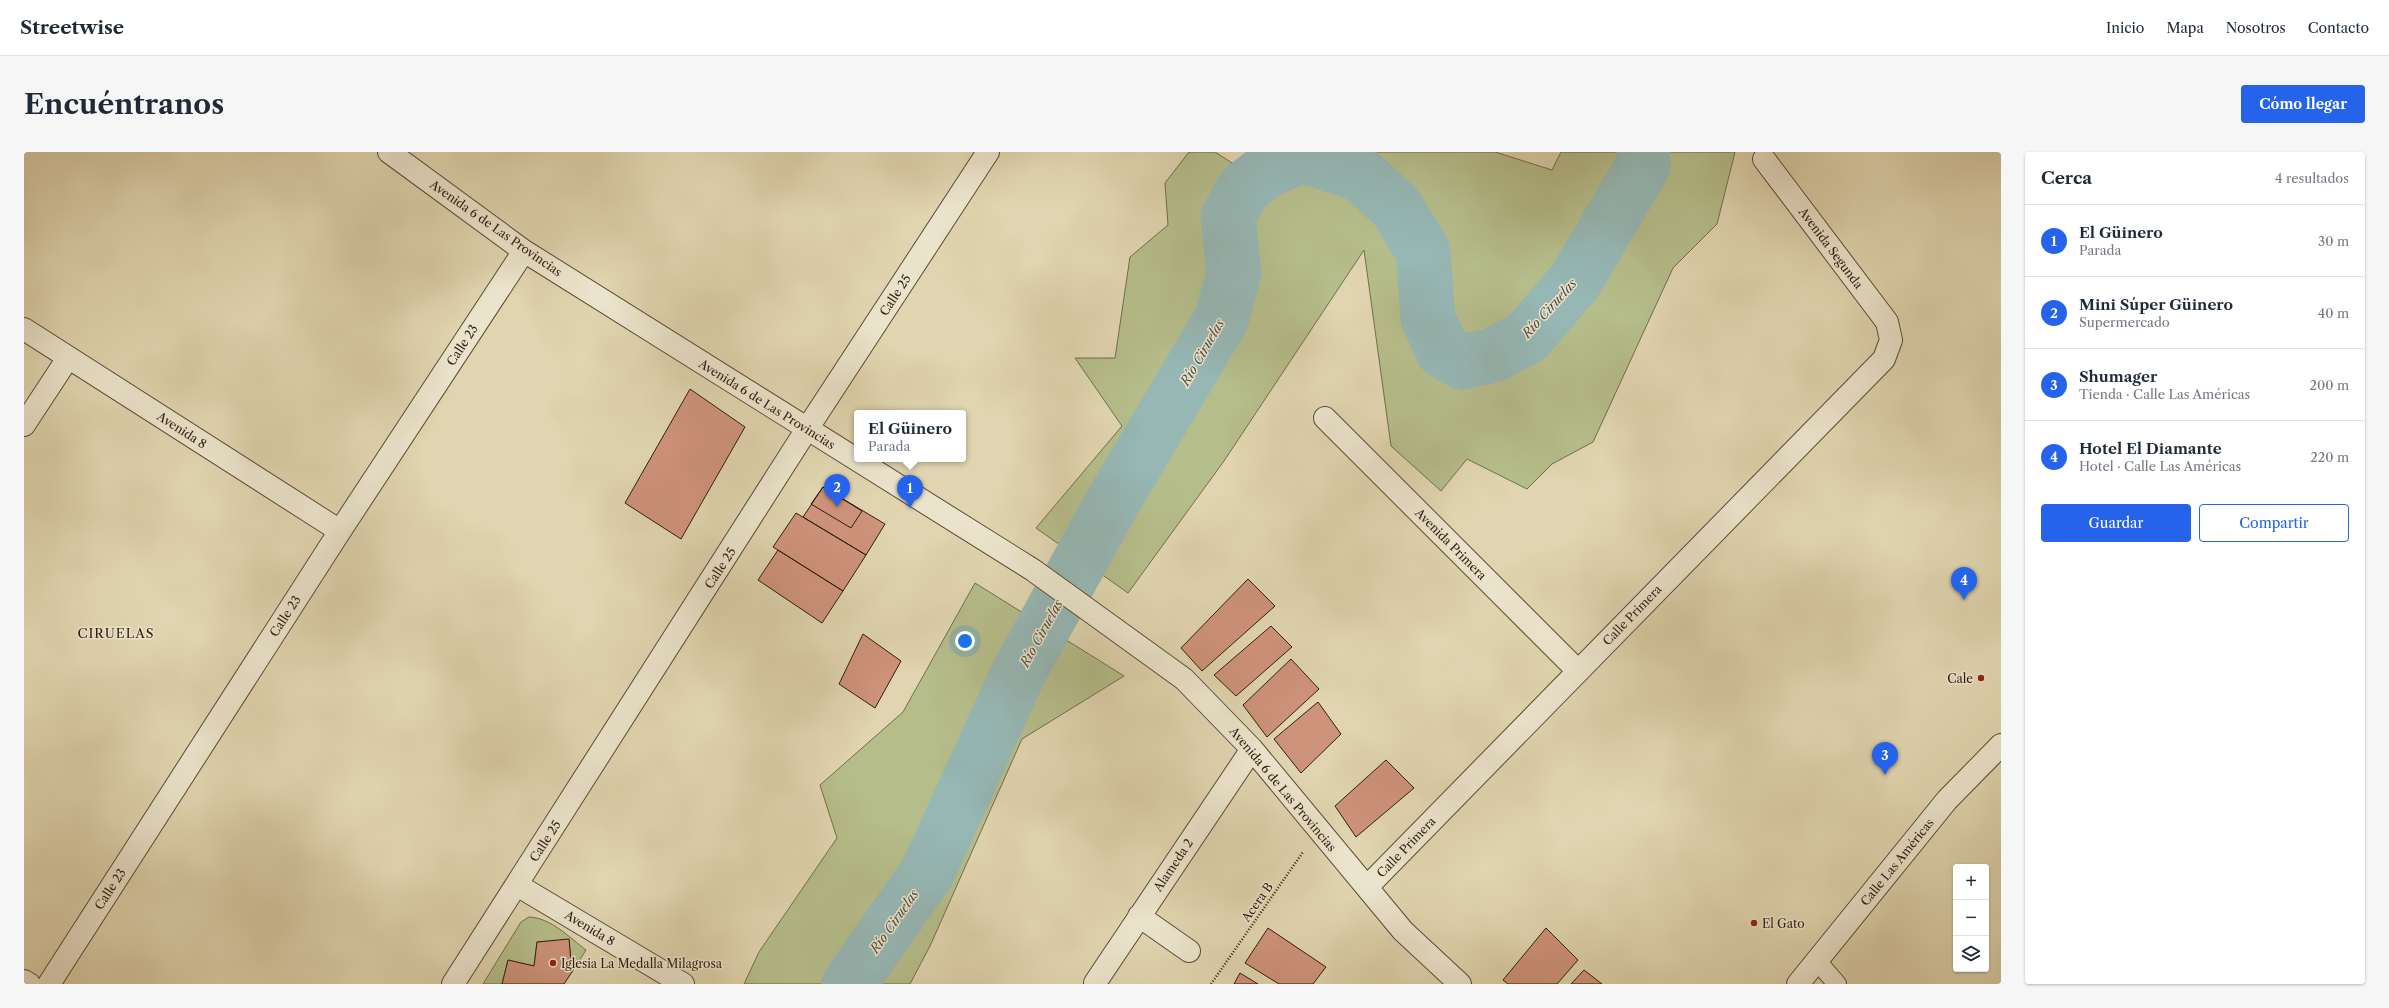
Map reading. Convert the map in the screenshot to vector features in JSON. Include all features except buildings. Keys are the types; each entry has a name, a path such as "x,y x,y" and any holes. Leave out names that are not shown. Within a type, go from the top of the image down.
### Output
{"street":[{"name":"Avenida 6 de Las Provincias","path":"389,152 524,251 854,458"},
{"name":"Calle 25","path":"453,984 807,429 988,152"},
{"name":"Avenida Segunda","path":"1764,159 1887,322 1891,340"},
{"name":"Calle 23","path":"49,984 340,531 524,251"},
{"name":"Avenida 8","path":"24,329 340,531"},
{"name":"Calle Primera","path":"1367,887 1884,359 1891,340"},
{"path":"24,425 68,358"},
{"name":"Avenida Primera","path":"1325,418 1578,671"},
{"name":"Avenida 6 de Las Provincias","path":"860,462 1033,570 1184,679 1252,749 1403,931 1460,984"},
{"name":"Calle Las Américas","path":"1798,984 1947,800 2001,745"},
{"name":"Alameda 2","path":"1095,983 1252,749"},
{"name":"Avenida 8","path":"517,885 683,984"},
{"path":"1139,916 1189,951"},
{"path":"24,981 29,984"}],"lane":[{"path":"1817,961 1837,984"}],"path":[{"name":"Acera B","path":"1210,984 1318,830"}],"green space":[{"path":"1189,152 1215,152 1240,168 1270,152 1495,152 1552,170 1561,152 1735,152 1717,224 1673,268 1593,442 1552,464 1527,489 1467,459 1441,491 1391,446 1364,250 1224,461 1128,593 1036,528 1122,426 1075,358 1115,358 1130,257 1168,225 1165,183"},
{"path":"975,583 1124,676 1022,739 930,946 910,984 744,984 759,952 837,838 820,785 903,712"},
{"path":"529,917 537,918 552,924 586,950 572,972 569,940 537,942 534,966 508,960 502,984 483,984 521,922"}],"waterway":[{"name":"Río Ciruelas","path":"849,984 927,873 1019,672 1112,503 1222,318 1234,273 1228,217 1244,188 1265,172 1301,155 1360,174 1396,207 1423,251 1428,319 1443,351 1462,362 1494,355 1527,337 1575,281 1643,166 1643,152"}],"place":[{"name":"Mini Súper Güinero","path":"837,507"},
{"name":"El Güinero","path":"910,508"},
{"name":"Hotel El Diamante","path":"1964,600"},
{"name":"Cale","path":"1981,678"},
{"name":"Shumager","path":"1885,775"},
{"name":"El Gato","path":"1754,923"},
{"name":"Iglesia La Medalla Milagrosa","path":"553,963"}],"district":[{"name":"CIRUELAS","path":"116,633"}]}
